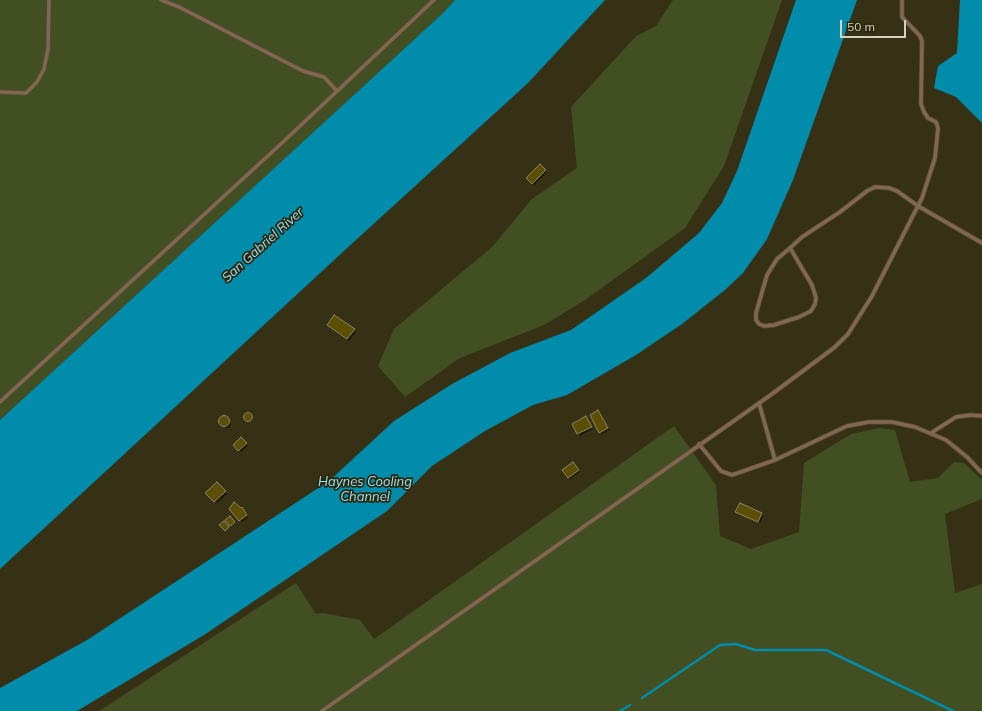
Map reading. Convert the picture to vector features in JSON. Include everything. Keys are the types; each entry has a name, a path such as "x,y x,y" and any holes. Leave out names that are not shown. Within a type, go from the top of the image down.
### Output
{"lane":[{"path":"0,92 26,93 37,82 44,69 48,50 49,0"},
{"path":"161,0 179,7 304,71 324,77 337,91"},
{"path":"0,402 434,0"},
{"path":"322,711 759,403 835,347 848,334 872,296 922,198 935,158 938,128 936,122 928,118 921,104 922,41 920,36 902,17 902,0"},
{"path":"790,248 812,285 816,298 815,304 811,311 799,317 774,325 764,326 759,324 756,320 756,313 767,275 777,259 802,237 840,212 867,191 875,187 889,188 897,191 918,206 982,243"},
{"path":"759,403 775,460"},
{"path":"930,433 956,417 971,415 982,416"},
{"path":"699,444 721,471 732,475 775,460 847,426 869,422 892,422 915,427 946,440 967,457 982,473"}],"green space":[{"path":"0,0 455,0 443,13 0,420"},
{"path":"673,0 782,0 724,166 685,228 585,300 544,325 460,358 405,397 378,366 394,329 492,247 532,199 577,168 571,107 636,36 656,26"},
{"path":"674,426 716,485 720,536 751,549 799,532 804,463 851,434 879,428 895,430 910,482 938,478 954,462 964,463 982,480 982,499 945,514 955,593 982,584 982,711 99,711 296,583 316,614 323,613 360,620 374,639"}],"water":[{"name":"San Gabriel River","path":"455,0 605,0 528,83 0,569 0,420 443,13"},
{"name":"Haynes Cooling Channel","path":"796,0 857,0 793,180 767,239 743,273 725,290 682,324 636,355 567,395 533,405 485,431 432,466 387,511 204,635 77,711 0,711 0,688 87,640 329,481 394,421 452,384 510,353 571,330 646,278 699,233 722,203 737,171"},
{"path":"960,0 982,0 982,123 956,97 934,88 938,66 957,53"}],"building":[{"path":"540,164 546,170 532,184 526,178"},
{"path":"334,315 355,329 347,339 327,325"},
{"path":"598,410 608,428 599,433 590,415"},
{"path":"246,413 250,413 252,417 250,421 246,421 244,419 244,415"},
{"path":"222,416 226,416 228,417 228,425 222,426 219,423 219,419"},
{"path":"586,416 592,427 577,434 572,424"},
{"path":"241,437 247,443 238,451 233,445"},
{"path":"573,462 579,470 568,478 562,470"},
{"path":"217,482 226,491 214,502 205,493"},
{"path":"234,502 241,508 242,507 247,515 239,521 229,509"},
{"path":"740,503 762,513 758,522 735,512"},
{"path":"230,516 235,522 230,526 225,520"},
{"path":"224,521 229,527 225,531 219,525"}],"waterway":[{"path":"642,698 720,645 736,644 755,650 826,650 953,711"},
{"path":"620,711 630,705"}]}
